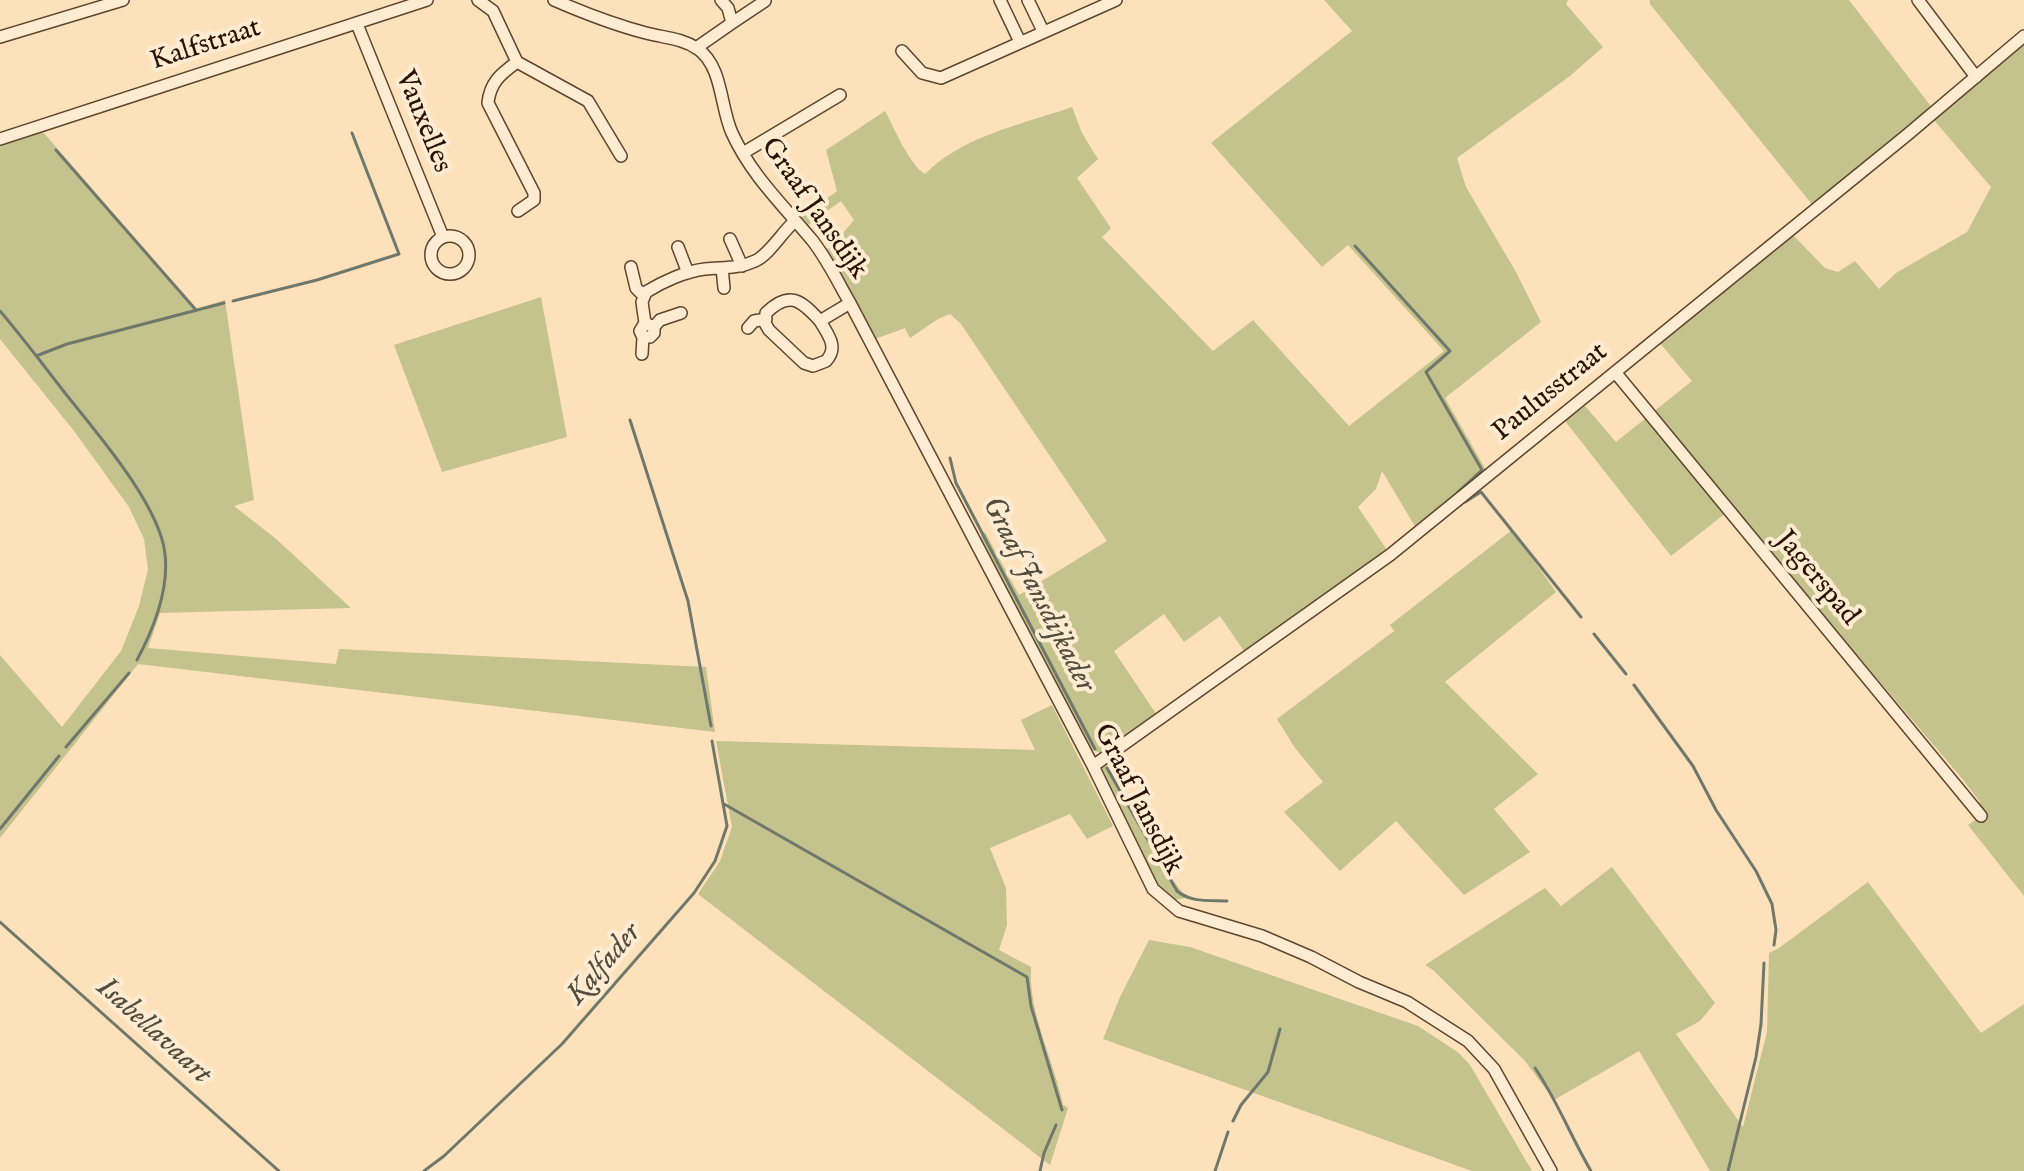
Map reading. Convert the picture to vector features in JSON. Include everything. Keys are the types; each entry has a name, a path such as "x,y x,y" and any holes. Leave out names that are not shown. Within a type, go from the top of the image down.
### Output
{"street":[{"path":"0,37 123,0"},
{"path":"478,0 493,11 517,62 588,101 621,156"},
{"path":"554,0 590,16 679,39 696,48 765,1"},
{"path":"721,0 728,8 732,23"},
{"path":"1000,0 1020,42"},
{"path":"1028,0 1043,31"},
{"path":"902,51 922,73 941,78 1116,0"},
{"path":"1918,0 1976,77"},
{"name":"Kalfstraat","path":"0,139 420,1"},
{"name":"Vauxelles","path":"357,24 443,237"},
{"name":"Paulusstraat","path":"1093,766 1390,555 2024,36"},
{"name":"Graaf Jansdijk","path":"696,48 714,69 722,105 743,153 767,189 823,256 850,303 1093,766 1153,889 1165,901 1189,915 1262,936 1407,1002 1468,1041 1494,1069 1551,1171"},
{"path":"517,62 496,79 489,91 488,103 534,193 534,200 518,211"},
{"path":"743,153 840,95"},
{"path":"644,296 652,289 688,273 742,266 764,256 795,221"},
{"path":"730,239 742,266"},
{"path":"678,247 688,273"},
{"path":"631,267 636,288 644,296 652,336 643,337 642,354"},
{"path":"722,268 724,288"},
{"path":"790,299 809,309 820,321 833,350 826,361 813,366 804,363 775,337 769,330 766,313 774,305 790,299"},
{"path":"820,321 850,303"},
{"path":"649,325 681,313"},
{"path":"748,328 754,321 766,319"},
{"name":"Jagerspad","path":"1615,372 1981,816"}],"shaded area":[{"path":"1324,0 1568,0 1566,4 1603,47 1570,76 1457,158 1466,187 1516,272 1541,322 1445,398 1486,470 1416,528 1382,471 1376,489 1358,507 1387,550 1246,654 1220,616 1184,642 1164,614 1114,651 1159,718 1105,755 1086,747 980,538 985,532 1019,595 1107,541 961,324 950,314 910,338 905,328 875,339 825,249 830,248 854,220 841,201 808,225 802,217 837,191 826,150 885,111 908,154 925,174 940,161 975,141 1072,107 1082,133 1098,159 1077,178 1111,228 1102,237 1213,351 1253,320 1349,426 1444,351 1348,245 1322,267 1211,143 1352,31"},
{"path":"1650,0 1849,0 1933,109 2024,32 2024,896 1968,825 1983,815 1980,802 1964,781 1652,413 1692,381 1654,336 1793,235 1825,268 1838,272 1855,261 1879,289 1896,273 1967,232 1991,187 1928,113 1814,207 1650,4"},
{"path":"43,132 196,309 225,300 254,500 234,506 275,538 351,608 160,613 148,648 336,664 339,649 706,667 715,732 138,664 0,838 0,655 62,727 121,651 139,606 148,569 144,539 129,507 74,431 0,339 0,146"},
{"path":"541,297 567,437 442,472 394,345"},
{"path":"1585,406 1616,442 1646,418 1726,513 1671,556 1565,421"},
{"path":"1512,530 1556,592 1445,682 1538,774 1494,809 1530,852 1464,895 1396,821 1340,871 1284,812 1323,782 1295,748 1277,719 1394,631 1390,625"},
{"path":"1052,705 1113,826 1087,839 1070,814 990,848 1006,888 1007,925 999,950 1031,967 1037,1019 1063,1105 1068,1108 1050,1165 698,894 720,861 732,827 716,741 1035,750 1021,720"},
{"path":"1105,762 1170,876 1190,897 1174,900 1157,885 1101,777"},
{"path":"1612,867 1715,1003 1700,1021 1676,1034 1743,1127 1767,1032 1769,953 1868,882 1981,1033 2024,1004 2024,1171 1710,1171 1639,1051 1554,1100 1525,1061 1425,965 1545,888 1561,906"},
{"path":"1149,940 1190,947 1418,1026 1459,1053 1470,1065 1532,1171 1472,1171 1103,1039"}],"waterway":[{"path":"233,301 317,280 399,254 352,133"},
{"path":"56,150 196,310"},
{"path":"1355,246 1450,351 1426,372 1482,470 1458,492"},
{"path":"36,356 67,344 224,303"},
{"path":"0,311 125,470 161,535 165,581 154,623 137,660"},
{"name":"Kalfader","path":"630,420 688,601 711,726"},
{"name":"Graaf Jansdijkader","path":"950,458 956,483 1095,749"},
{"path":"1465,502 1481,492 1581,617"},
{"path":"1594,634 1626,674"},
{"path":"66,747 129,673"},
{"path":"1634,685 1693,766 1716,810 1756,871 1772,904 1776,930 1774,945"},
{"name":"Kalfader","path":"424,1171 444,1156 562,1044 694,893 715,861 727,826 712,741"},
{"path":"0,829 59,756"},
{"name":"Graaf Jansdijkader","path":"1107,768 1177,891 1194,899 1227,901"},
{"path":"724,804 1027,977 1031,1006 1062,1110"},
{"name":"Isabellavaart","path":"0,922 279,1171"},
{"path":"1728,1171 1756,1057 1764,963"},
{"path":"1233,1121 1241,1105 1268,1072 1280,1029"},
{"name":"Graaf Jansdijkader","path":"1535,1068 1591,1171"},
{"path":"1040,1171 1056,1125"},
{"path":"1215,1171 1228,1132"}]}
